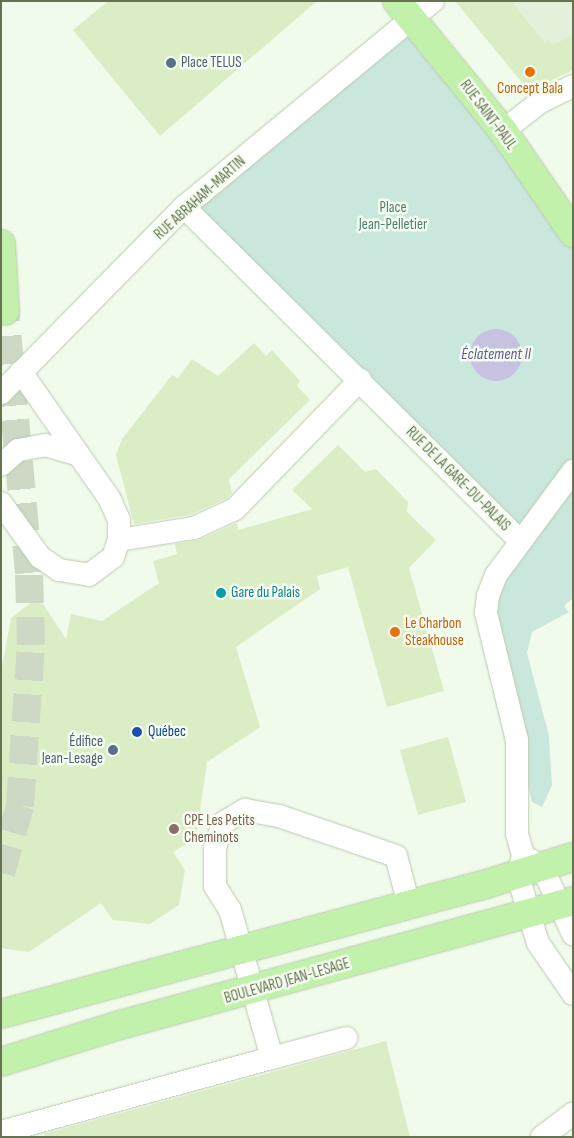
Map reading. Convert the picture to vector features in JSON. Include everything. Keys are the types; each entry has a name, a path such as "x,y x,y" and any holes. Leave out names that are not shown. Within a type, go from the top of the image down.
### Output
{"main road":[{"name":"RUE SAINT-PAUL","path":"414,7 504,131 573,233"},
{"path":"1,244 6,311"},
{"path":"1,1014 409,906 528,866 573,858"},
{"name":"BOULEVARD JEAN-LESAGE","path":"1,1062 120,1024 252,991 565,903"}],"street":[{"name":"RUE ABRAHAM-MARTIN","path":"1,393 184,208 414,7"},
{"path":"504,131 540,102 573,86"},
{"name":"RUE DE LA GARE-DU-PALAIS","path":"184,208 360,380 520,541 496,575 488,596 486,613 517,740 517,834 528,866 527,913 538,943 573,994"},
{"path":"1,503 40,557 59,570 89,575 113,557 119,540 119,520 109,498 76,454 21,372"},
{"path":"119,540 194,528 235,509 360,380"},
{"path":"1,465 18,450 45,445 76,454"},
{"path":"520,541 573,471"},
{"path":"272,1058 230,910 215,886 215,848 223,823 245,810 279,816 396,856 409,906"},
{"name":"RUE DE LA GARE-DU-PALAIS","path":"528,866 565,903 573,934"},
{"path":"1,1132 346,1038"},
{"path":"542,1137 573,1114"}],"shaded area":[{"path":"459,1 573,1 573,67"}],"green space":[{"name":"Place Jean-Pelletier","path":"412,17 573,233 573,598 564,606 569,612 532,632 527,653 549,736 552,785 542,807 532,802 486,613 520,541 184,207"}],"water":[{"name":"Éclatement II","path":"491,329 501,329 515,336 522,350 522,360 515,374 501,381 491,381 481,377 474,370 470,360 470,350 474,340 481,333"}],"building":[{"name":"Place TELUS","path":"108,1 317,1 160,136 73,30"},
{"path":"455,1 511,1 545,43 549,40 553,45 573,35 573,70 529,91"},
{"path":"254,343 266,356 272,350 300,381 297,386 310,400 229,479 232,493 227,498 190,515 134,524 116,455 122,439 172,375 178,378 192,359 218,376"},
{"name":"Édifice Jean-Lesage","path":"338,445 365,472 376,469 408,502 407,512 436,540 409,568 444,691 387,707 348,567 317,576 320,589 236,647 260,727 207,762 196,838 173,852 185,870 179,905 150,924 113,920 101,903 29,952 1,948 1,672 11,618 32,602 43,604 66,639 71,614 102,621 159,583 153,561 177,554 175,544 199,540 237,523 238,530 312,509 292,490"},
{"path":"448,737 466,802 418,815 400,750"},
{"path":"386,1041 410,1137 45,1137 44,1134"}],"tunnel":[{"path":"1,873 20,806 31,645 29,573 5,311"}],"place":[{"name":"Place TELUS","path":"171,63"},
{"name":"Concept Bala","path":"530,72"},
{"name":"Gare du Palais","path":"221,593"},
{"name":"Le Charbon Steakhouse","path":"395,632"},
{"name":"Québec","path":"137,732"},
{"name":"Édifice Jean-Lesage","path":"113,750"},
{"name":"CPE Les Petits Cheminots","path":"174,829"}]}
